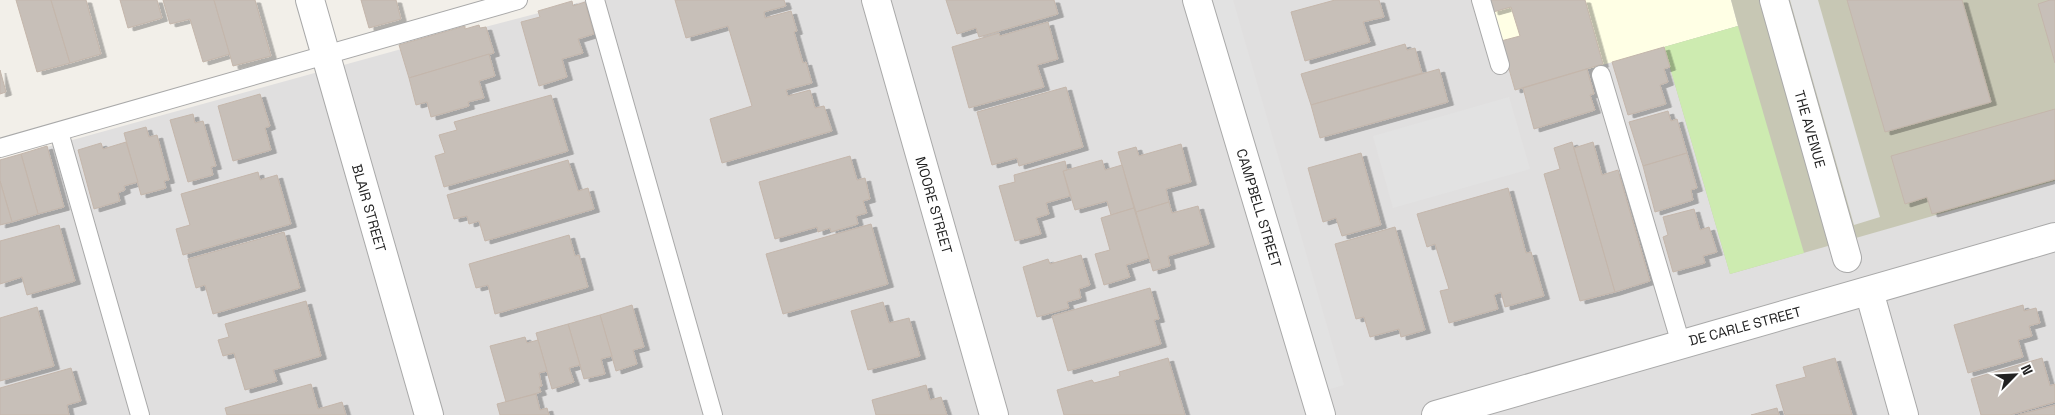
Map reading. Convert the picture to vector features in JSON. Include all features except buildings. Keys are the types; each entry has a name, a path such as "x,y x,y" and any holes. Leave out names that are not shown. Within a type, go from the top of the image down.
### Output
{"street":[{"name":"BLAIR STREET","path":"310,0 429,415"},
{"name":"MOORE STREET","path":"876,0 993,414"},
{"name":"CAMPBELL STREET","path":"1197,0 1321,415"},
{"name":"THE AVENUE","path":"1774,0 1847,258"},
{"name":"DE CARLE STREET","path":"1436,415 2055,237"},
{"path":"1869,291 1904,415"}],"lane":[{"path":"0,148 518,0"},
{"path":"595,0 713,415"},
{"path":"1481,0 1500,65"},
{"path":"1601,74 1681,344"},
{"path":"59,132 140,415"}],"shaded area":[{"path":"589,0 2055,0 2055,415 0,415 0,160 416,45"},
{"path":"1210,0 1233,0 1344,385 1323,391"},
{"path":"1489,0 1731,0 1738,26 1515,90"},
{"path":"1731,0 2055,0 2055,181 1730,274 1664,47 1738,26"},
{"path":"1790,0 1818,0 1880,217 1854,225"},
{"path":"1509,97 1530,169 1393,208 1373,136"}],"green space":[{"path":"1738,26 1804,253 1730,274 1664,47"}]}
